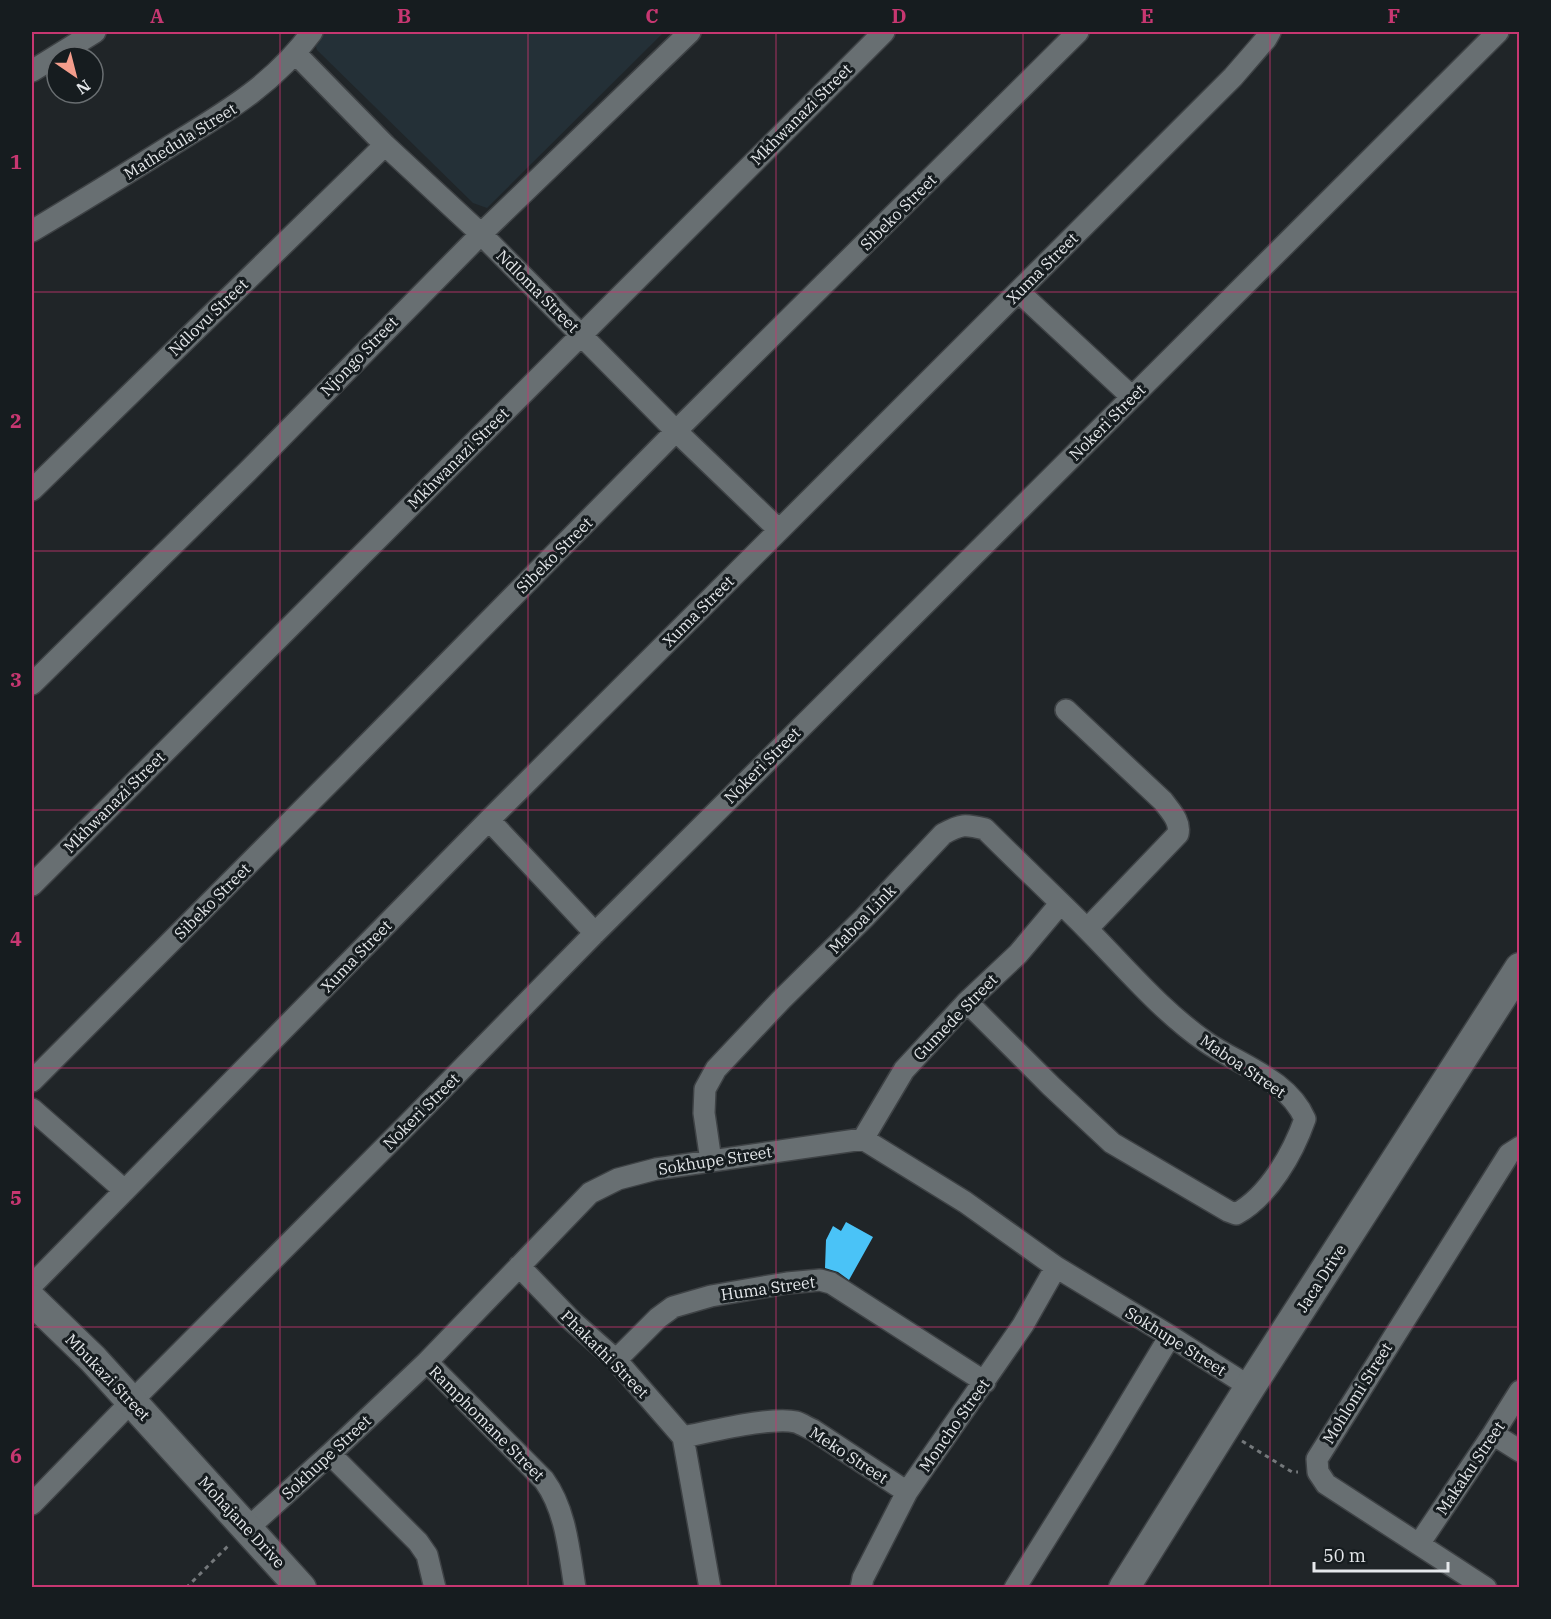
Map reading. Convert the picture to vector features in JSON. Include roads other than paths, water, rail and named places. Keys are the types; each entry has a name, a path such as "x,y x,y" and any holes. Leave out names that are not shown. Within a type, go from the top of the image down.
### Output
{"street":[{"path":"32,71 96,32"},
{"name":"Mathedula Street","path":"32,231 238,104 274,76 296,54 312,32"},
{"name":"Njongo Street","path":"32,684 248,471 481,234 690,32"},
{"name":"Mkhwanazi Street","path":"32,885 884,32"},
{"name":"Sibeko Street","path":"32,1081 676,430 1078,32"},
{"name":"Xuma Street","path":"32,1285 489,820 1233,77 1270,32"},
{"name":"Nokeri Street","path":"32,1504 595,933 1498,32"},
{"name":"Ndloma Street","path":"296,54 385,145 481,234 779,530"},
{"name":"Ndlovu Street","path":"32,490 385,145"},
{"path":"1019,291 1132,397"},
{"path":"1066,710 1162,801 1176,819 1179,829 1178,834 1087,929"},
{"path":"489,820 595,933"},
{"name":"Maboa Link","path":"711,1161 704,1113 705,1089 716,1069 943,834 958,825 968,824 985,829 1087,929"},
{"name":"Gumede Street","path":"863,1138 904,1070 967,1002 1018,954 1060,904"},
{"name":"Maboa Street","path":"967,1002 1112,1143 1228,1211 1236,1214 1245,1209 1253,1203 1276,1175 1299,1134 1305,1119 1299,1106 1286,1092 1206,1042 1166,1010 1087,929"},
{"name":"Jaca Drive","path":"1124,1587 1520,968"},
{"path":"32,1109 124,1190"},
{"name":"Sokhupe Street","path":"248,1528 427,1362 590,1193 618,1179 656,1169 863,1138 966,1202 1056,1267 1250,1387"},
{"name":"Mohlomi Street","path":"1419,1544 1326,1484 1318,1472 1317,1459 1338,1422 1509,1154 1520,1147"},
{"name":"Phakathi Street","path":"519,1266 572,1321 616,1360 683,1437"},
{"name":"Moncho Street","path":"861,1587 863,1578 907,1492 1023,1325 1056,1267"},
{"name":"Huma Street","path":"616,1360 658,1318 673,1307 711,1296 787,1282 820,1280 831,1282 985,1382"},
{"name":"Mbukazi Street","path":"32,1300 93,1359 181,1457"},
{"path":"1015,1587 1170,1336"},
{"name":"Ramphomane Street","path":"427,1362 544,1480 552,1491 563,1522 575,1587"},
{"name":"Makaku Street","path":"1419,1544 1520,1391"},
{"name":"Meko Street","path":"683,1437 766,1422 796,1422 813,1430 907,1492"},
{"path":"1493,1434 1520,1451"},
{"path":"683,1437 710,1587"},
{"path":"330,1454 418,1542 427,1555 435,1587"},
{"name":"Mohajane Drive","path":"181,1457 302,1587"},
{"path":"1419,1544 1486,1587"}]}
